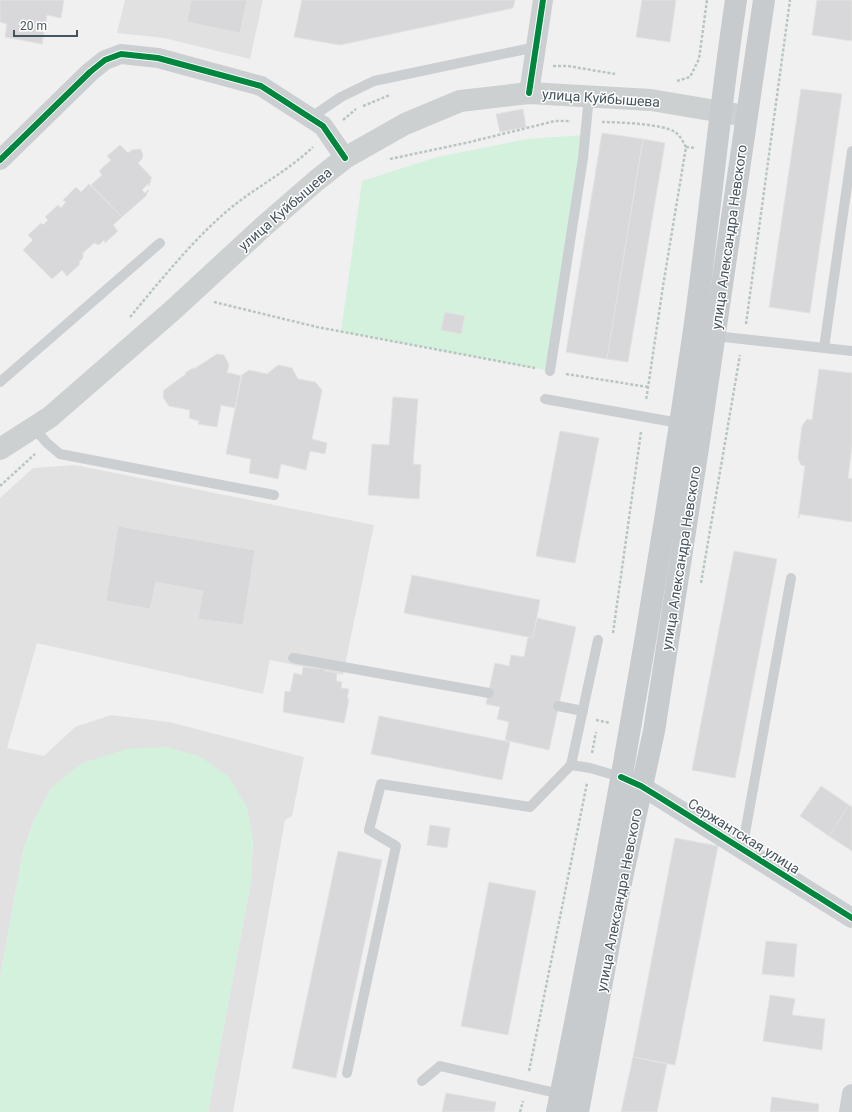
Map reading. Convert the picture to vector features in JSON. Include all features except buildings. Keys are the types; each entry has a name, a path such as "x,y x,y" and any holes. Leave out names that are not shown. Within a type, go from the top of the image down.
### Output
{"main road":[{"name":"улица Александра Невского","path":"558,1103 631,727 693,336 736,0"},
{"name":"улица Александра Невского","path":"578,1112 617,901 654,731 715,336 764,0"},
{"name":"улица Куйбышева","path":"0,449 41,435 56,412 173,310 317,180 345,158 405,124 460,101 529,93 651,100 746,116"}],"street":[{"path":"529,93 543,0"},
{"path":"0,160 90,72 105,60 121,54 158,58 261,86 323,126 345,158"},
{"name":"Сержантская улица","path":"621,777 641,786 852,918"},
{"path":"849,1112 852,1094"}],"lane":[{"path":"310,118 341,97 374,80 536,47"},
{"path":"550,371 583,158 585,122 589,96"},
{"path":"824,348 852,151"},
{"path":"0,382 160,243"},
{"path":"715,336 852,351"},
{"path":"545,399 679,423"},
{"path":"41,435 60,454 274,495"},
{"path":"742,850 791,578"},
{"path":"347,1073 396,846 368,830 382,784 530,807 571,765 584,711 598,640"},
{"path":"293,658 488,693"},
{"path":"558,706 584,711"},
{"path":"571,765 590,768 621,777"},
{"path":"422,1081 440,1066 526,1086 558,1103"}],"path":[{"path":"387,160 556,121 620,122 665,128 676,132 686,147 663,286 612,635"},
{"path":"208,307 220,296"},
{"path":"214,302 317,327 550,371 648,387"},
{"path":"0,486 41,435"},
{"path":"598,721 599,714"},
{"path":"520,1112 597,729"}],"shaded area":[{"path":"125,0 263,0 250,59 164,38 117,33"},
{"path":"75,465 374,525 343,675 270,660 263,694 37,643 7,748 44,756 75,727 111,715 169,722 304,757 292,816 285,820 233,1112 208,1112 251,881 253,841 52,787 34,820 23,851 0,977 0,498 33,468"}],"green space":[{"path":"584,135 550,371 341,331 362,181 437,157 527,139"},
{"path":"166,747 199,756 228,776 247,807 253,841 251,881 208,1112 0,1112 0,977 23,851 34,820 52,787 82,763 127,749"}],"cycle path":[{"path":"529,93 543,0"},
{"path":"0,160 90,72 105,60 121,54 158,58 261,86 323,126 345,158"},
{"path":"621,777 641,786 852,918"}]}
